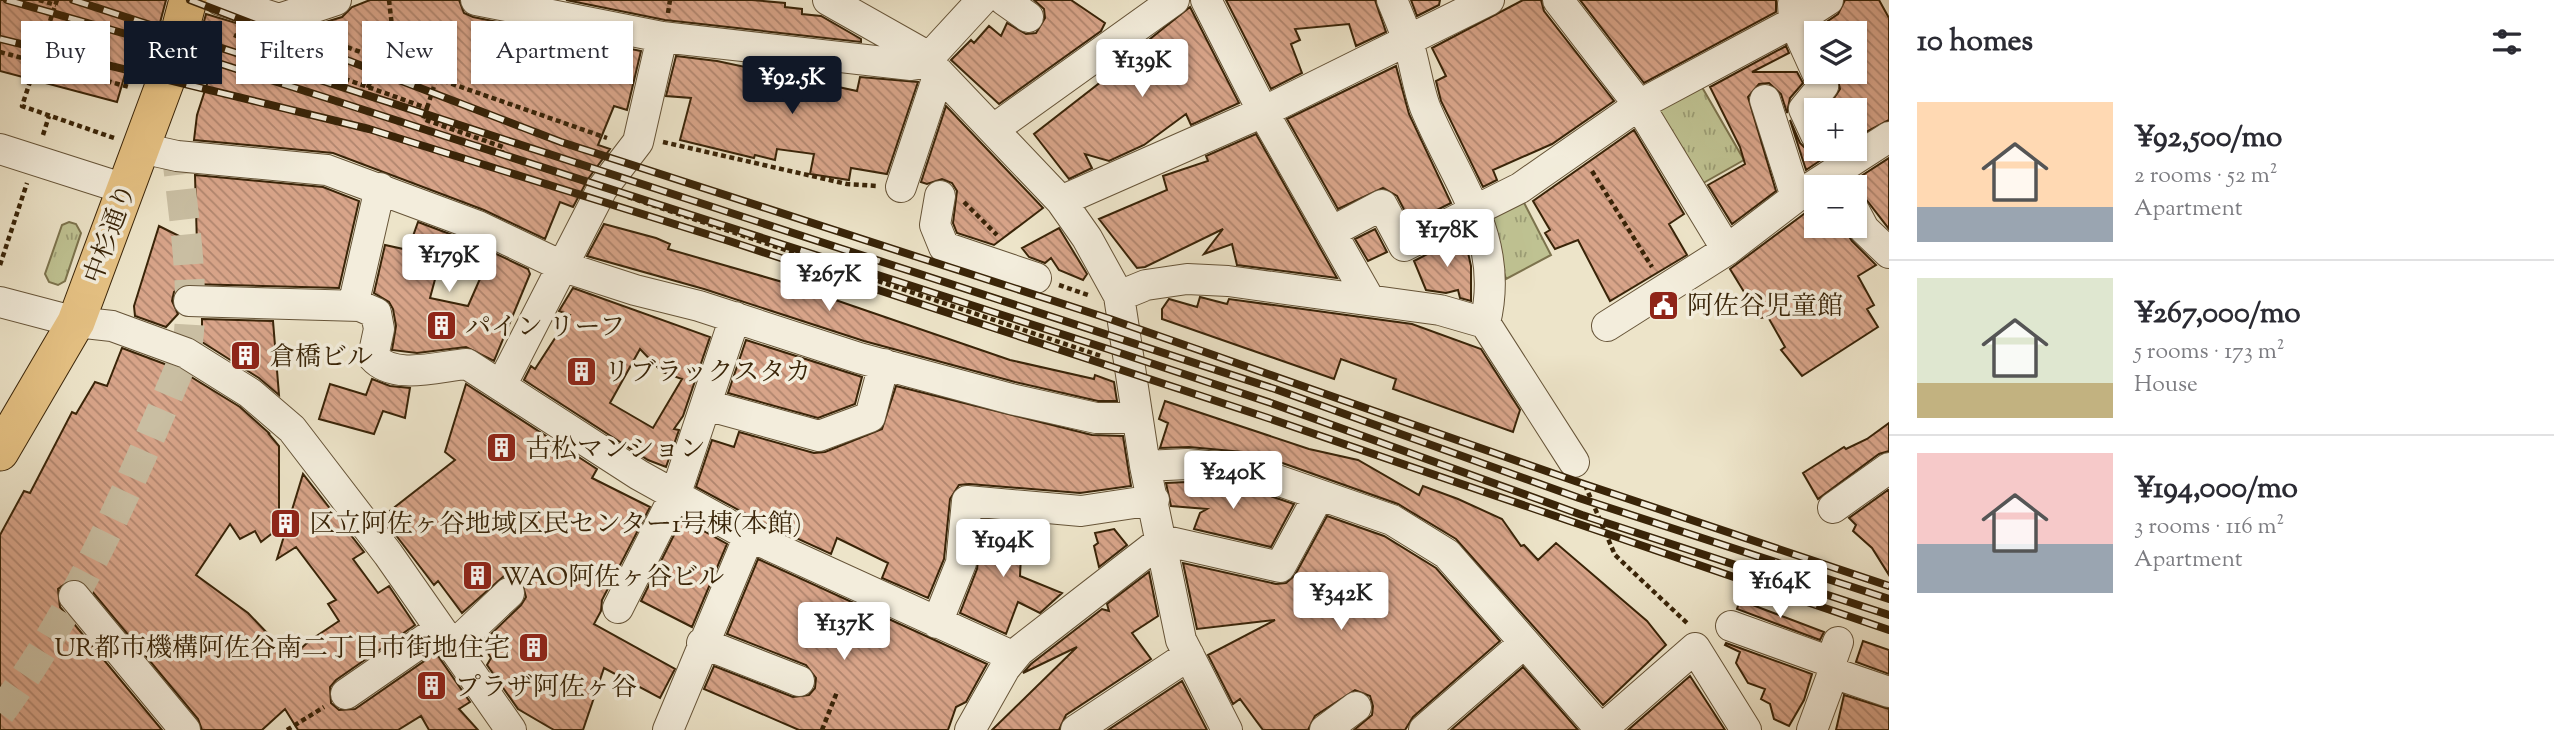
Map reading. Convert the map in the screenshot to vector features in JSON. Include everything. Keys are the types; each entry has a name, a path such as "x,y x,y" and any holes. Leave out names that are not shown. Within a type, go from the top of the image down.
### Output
{"main road":[{"name":"中杉通り","path":"0,453 76,322 125,189 128,144 169,72 188,0"}],"street":[{"path":"220,0 279,19 336,0"},
{"path":"476,0 662,37 931,65"},
{"path":"828,0 931,65 1061,201 1087,238 1114,288 1181,640 1227,730"},
{"path":"901,187 931,65 982,0"},
{"path":"994,128 1174,0"},
{"path":"1206,0 1264,112 1369,299"},
{"path":"1392,0 1408,41 1425,106 1459,172 1475,212 1492,279 1485,323"},
{"path":"1061,201 1264,112 1489,0"},
{"path":"1558,0 1639,105 1727,250"},
{"path":"1331,232 1382,205 1404,246 1520,188 1639,105 1793,11 1828,0"},
{"path":"1793,11 1823,86 1813,98"},
{"path":"501,386 602,189 638,142 662,37"},
{"path":"1765,100 1797,197"},
{"path":"1608,326 1727,250 1833,170 1889,138"},
{"path":"128,144 177,156 327,170 478,226 564,267 635,290 1011,399 1096,418 1137,418"},
{"path":"0,149 125,189"},
{"path":"353,306 380,188"},
{"path":"940,196 934,225 944,247 1036,278"},
{"path":"1867,232 1889,253"},
{"path":"1114,288 1187,279 1228,281 1440,310 1485,323 1574,462"},
{"path":"189,301 353,306 376,313 379,329 373,357 380,365 426,372 467,364 639,475 750,536 1014,657"},
{"path":"0,302 76,322 112,326 186,353 250,393 292,429 388,554 511,730"},
{"path":"618,608 676,494 735,317"},
{"path":"706,405 819,436 870,417 884,364"},
{"path":"1146,466 1187,464 1248,470 1392,520 1447,554 1601,730 1695,648 1746,730"},
{"path":"1833,508 1889,468"},
{"path":"1162,540 1280,567 1319,495"},
{"path":"937,623 961,563 967,501 1081,511 1154,500"},
{"path":"668,730 702,643 750,536"},
{"path":"970,730 1014,657 1162,540"},
{"path":"346,694 446,638 509,593"},
{"path":"74,596 185,730"},
{"path":"1731,626 1834,659 1889,692"},
{"path":"702,643 799,681"},
{"path":"1424,730 1523,644"},
{"path":"1076,730 1189,655"},
{"path":"1812,730 1834,659"},
{"path":"1325,730 1356,707"}],"path":[{"path":"39,0 57,2 51,21"},
{"path":"389,0 391,21"},
{"path":"279,19 362,53"},
{"path":"226,32 283,57 427,108"},
{"path":"0,52 21,58"},
{"path":"110,82 129,87"},
{"path":"30,84 22,107 128,144"},
{"path":"368,88 369,84"},
{"path":"435,84 423,119 503,147 501,155 1129,365"},
{"path":"457,84 624,144 654,139 847,184 901,187"},
{"path":"1577,147 1666,289"},
{"path":"0,265 28,180"},
{"path":"940,196 953,197 968,204 1002,241"},
{"path":"1036,278 1089,295 1114,288"},
{"path":"1574,462 1615,555 1694,631"},
{"path":"822,730 837,692"},
{"path":"287,730 346,694"}],"green space":[{"path":"1699,82 1744,160 1698,186 1653,109"},
{"path":"1521,197 1551,255 1506,279 1486,212"},
{"path":"69,222 76,224 81,233 65,281 58,285 49,282 45,274 62,225"}],"building":[{"path":"0,0 166,0 160,21 124,21 124,78 117,102 49,84 110,84 110,21 21,21 21,77 0,71"},
{"path":"370,0 459,0 464,13 493,21 471,21 471,84 633,84 633,49 641,51 627,110 614,106 598,145 610,149 588,179 573,207 560,202 545,239 484,210 333,153 194,140 197,115 207,84 222,84 222,21 204,21 206,14 236,23 236,84 348,84 348,21 329,21 342,17 352,7"},
{"path":"566,0 752,0 785,3 785,7 802,9 802,14 821,16 861,39 861,42 665,20"},
{"path":"1034,0 1071,0 1105,23 1101,31 999,104 951,60 971,40 974,43 989,26 1001,36 1007,23 1026,34 1036,33 1045,18 1044,9"},
{"path":"1226,0 1375,0 1386,32 1356,46 1349,24 1295,29 1300,40 1291,44 1302,73 1271,89"},
{"path":"1411,0 1440,0 1439,5 1417,16"},
{"path":"1523,0 1541,0 1544,11 1614,101 1552,144 1493,170 1497,180 1483,187 1441,101 1436,81 1446,76 1432,48"},
{"path":"1580,0 1776,0 1776,12 1644,83"},
{"path":"1845,0 1879,0 1889,18 1889,120 1867,132 1867,98 1834,98 1840,89 1839,84 1867,84 1867,21 1828,21 1838,14"},
{"path":"1190,7 1239,103 1191,125 1186,114 1144,145 1109,161 1085,154 1092,168 1069,179 1034,134 1147,46 1145,43"},
{"path":"1786,46 1789,53 1752,72 1797,72 1803,83 1790,98 1787,113 1781,94 1769,83 1759,84 1748,97 1776,191 1732,224 1708,185 1745,164 1740,147 1710,87"},
{"path":"676,56 717,61 857,91 860,77 918,82 887,174 851,168 849,180 810,174 814,154 777,149 775,160 755,155 754,158 680,140 691,98 666,96"},
{"path":"1396,66 1409,114 1451,203 1411,223 1397,196 1383,188 1338,209 1287,119"},
{"path":"946,106 1043,208 994,245 957,233 953,223 957,191 952,183 942,179 927,184 921,182"},
{"path":"1790,120 1804,147 1804,161 1820,161 1806,170"},
{"path":"1634,130 1684,214 1669,224 1687,255 1610,301 1578,240 1555,249 1545,233 1550,230 1533,201"},
{"path":"1256,134 1337,278 1237,265 1232,244 1204,254 1223,229 1145,267 1137,268 1099,219 1167,190 1163,176 1208,161 1206,156"},
{"path":"1889,158 1889,229 1867,201 1867,175 1863,175"},
{"path":"195,175 323,187 359,201 339,288 189,284 174,292 172,301 178,314 166,327 135,316 134,306 159,226 197,245"},
{"path":"1804,214 1804,238 1850,238 1876,265 1858,276 1874,305 1867,309 1878,327 1802,376 1781,350 1785,347 1768,317 1760,318 1730,269"},
{"path":"418,222 471,242 528,269 530,274 494,361 466,347 417,353 392,350 396,326 393,309 389,302 374,293 385,245 408,250","holes":["441,257 483,272 468,306 430,298"]},
{"path":"604,224 656,238 670,244 668,249 786,283 1010,360 1094,379 1095,375 1114,382 1117,401 1098,401 1015,382 864,341 704,289 587,256"},
{"path":"1059,228 1087,274 1083,280 1059,270 1051,258 1045,263 1029,257 1022,248"},
{"path":"1375,229 1387,252 1368,261 1355,239"},
{"path":"1464,235 1471,266 1471,301 1460,298 1458,290 1446,293 1426,290 1414,261"},
{"path":"573,288 710,337 683,416 674,429 679,430 666,467 648,460 524,380 531,366 535,369 570,315 559,311","holes":["640,349 662,372 682,379 653,428 610,403"]},
{"path":"1200,297 1227,304 1229,299 1412,324 1481,349 1520,410 1513,432 1393,389 1396,379 1341,359 1334,379 1162,319 1162,309 1169,299 1197,307"},
{"name":"倉橋ビル","path":"202,319 273,321 279,395 259,378 202,342"},
{"path":"746,340 862,377 855,404 818,418 728,393"},
{"path":"122,348 178,369 240,407 270,434 268,433 279,446 279,528 261,542 255,531 240,539 230,524 196,575 248,613 291,658 309,641 339,621 328,604 336,600 296,547 277,559 303,474 364,552 353,559 378,593 389,586 415,625 336,680 330,687 331,703 339,710 355,709 436,653 470,702 459,709 478,730 429,730 421,716 398,730 298,730 285,709 262,730 202,730 198,719 87,585 72,579 58,589 60,607 162,730 0,730 0,535 24,491 30,493 72,412 76,414 95,382 107,386"},
{"path":"372,379 390,386 410,388 405,418 383,411 374,434 319,419 330,384 366,395"},
{"path":"466,384 597,469 592,478 650,507 602,600 601,611 594,624 675,669 660,698 604,668 583,730 554,730 518,709 487,665 491,658 482,643 521,605 526,597 522,582 515,577 504,576 462,613 438,581 434,585 382,517 455,460 445,452"},
{"path":"896,386 1092,435 1123,436 1131,486 1080,493 959,485 950,499 944,559 928,598 882,578 888,563 837,538 831,554 757,520 696,487 712,440 734,447 739,432 814,453 825,452 882,429"},
{"path":"1165,401 1309,449 1358,460 1419,495 1423,486 1458,499 1502,519 1521,546 1524,545 1538,560 1556,543 1647,621 1666,645 1603,705 1456,539 1398,504 1254,453 1189,447 1160,448 1168,423 1159,419"},
{"path":"1889,423 1889,451 1879,454 1818,499 1803,473 1844,447 1846,449 1867,439"},
{"path":"1166,483 1244,487 1294,504 1271,547 1194,529 1200,513 1207,509 1171,506"},
{"path":"1888,490 1889,575 1872,548 1853,531 1856,525 1849,518"},
{"path":"1327,516 1384,536 1436,568 1500,641 1413,717 1405,730 1354,730 1372,715 1373,706 1370,696 1355,690 1315,716 1308,730 1263,730 1240,699 1233,704 1208,655 1275,620 1197,629 1183,563 1276,584 1286,583 1295,575"},
{"path":"682,519 727,544 692,627 641,601"},
{"path":"983,520 1028,524 1027,535 1022,535 1020,576 1062,593 1040,613 1018,602 1006,634 960,613 977,569"},
{"path":"1114,529 1127,545 1099,567 1094,546 1098,543 1095,533"},
{"path":"758,559 987,664 966,702 956,707 948,730 799,730 704,689 714,666 793,697 809,695 815,688 816,678 806,665 727,634"},
{"path":"1149,572 1158,616 1132,633 1151,659 1066,715 1059,730 992,730 1077,647 1023,673 1031,664 1102,609 1109,611 1107,604"},
{"path":"1740,600 1824,632 1820,640 1737,609"},
{"path":"1863,641 1889,650 1889,674 1856,662"},
{"path":"1726,643 1812,674 1804,700 1789,726 1774,719 1770,704 1761,699 1765,689 1748,683 1736,663 1740,652 1725,645"},
{"path":"1523,667 1578,730 1451,730"},
{"path":"1690,676 1725,730 1628,730"},
{"path":"1182,681 1207,730 1108,730"},
{"path":"1844,695 1889,709 1889,730 1836,730"}],"tunnel":[{"path":"0,713 56,628 104,539 186,353 190,282 177,156"}],"railway":[{"path":"7,0 140,38 1111,350 1271,403 1582,515 1889,615"},
{"path":"73,0 1275,389 1579,498 1889,599"},
{"path":"190,0 561,142 1110,319 1575,481 1889,586"},
{"path":"0,39 369,129 729,241 1268,418 1889,630"}],"place":[{"name":"阿佐谷児童館","path":"1664,305"},
{"name":"パイン リーフ","path":"442,326"},
{"name":"倉橋ビル","path":"246,356"},
{"name":"リブラックスタカ","path":"581,371"},
{"name":"古松マンション","path":"502,448"},
{"name":"区立阿佐ヶ谷地域区民センター1号棟(本館)","path":"286,523"},
{"name":"WAO阿佐ヶ谷ビル","path":"478,576"},
{"name":"UR都市機構阿佐谷南二丁目市街地住宅","path":"533,647"},
{"name":"プラザ阿佐ヶ谷","path":"432,686"}]}
